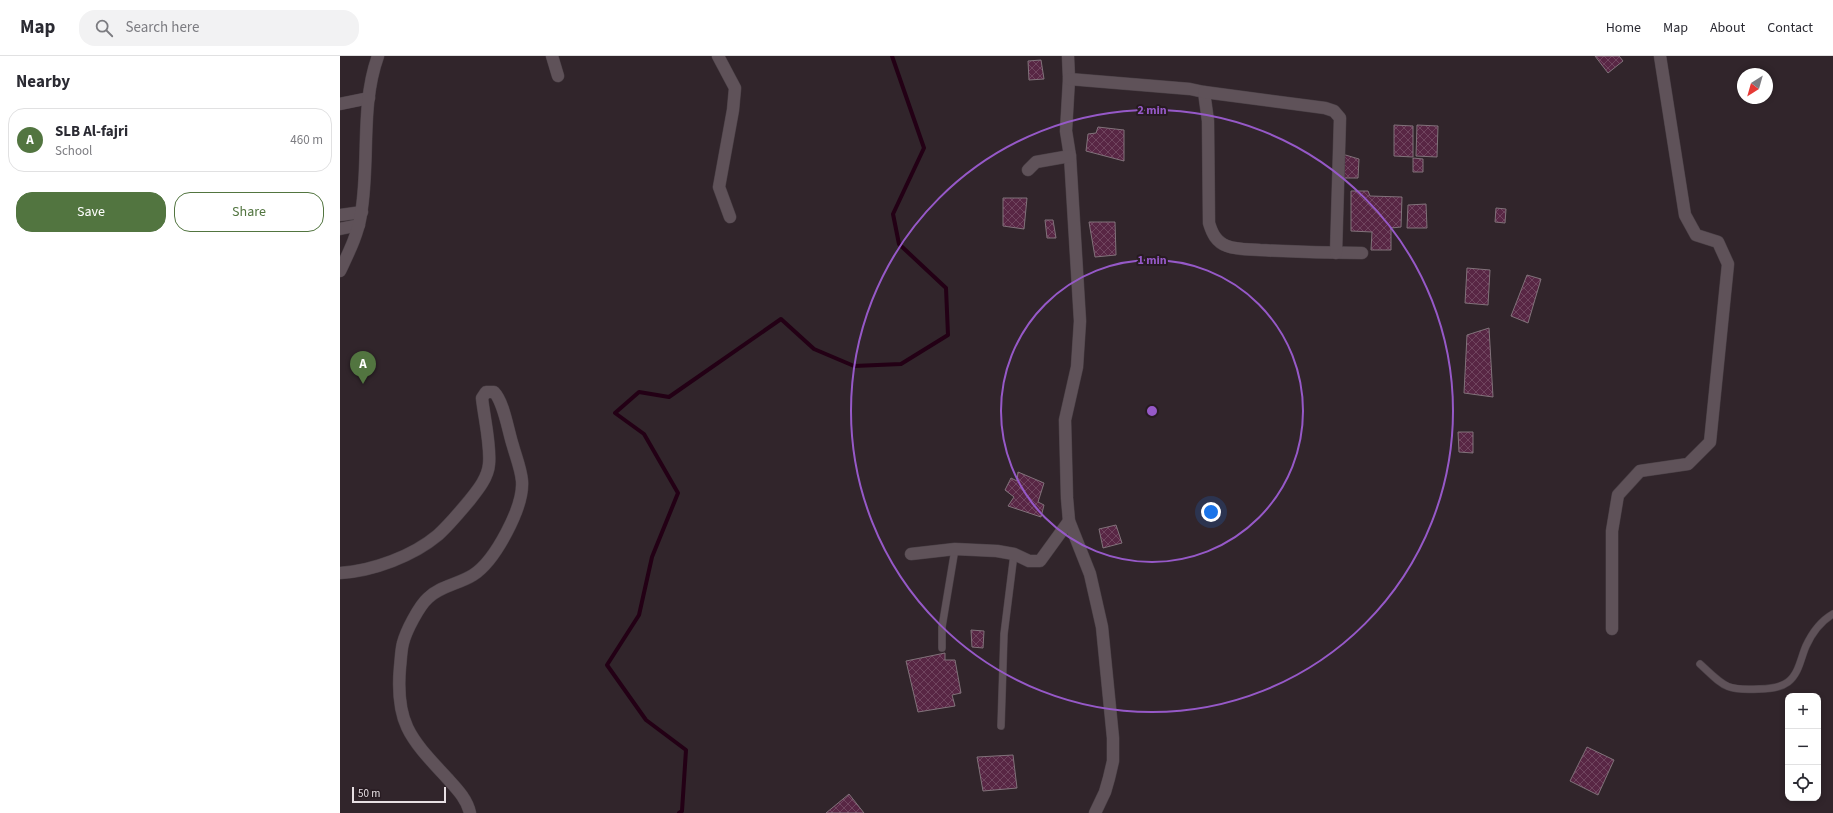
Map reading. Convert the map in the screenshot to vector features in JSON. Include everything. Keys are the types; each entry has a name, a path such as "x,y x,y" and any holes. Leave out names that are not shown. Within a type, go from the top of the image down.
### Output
{"street":[{"path":"368,56 372,72"},
{"path":"340,271 354,240 362,212 369,98 372,72 378,56"},
{"path":"552,56 558,76"},
{"path":"718,56 735,88 733,110 719,187 730,217"},
{"path":"1068,56 1069,79 1066,130 1070,156 1080,321 1077,367 1065,420 1067,498 1069,521 1090,574 1102,627 1111,715 1113,761 1105,792 1096,813"},
{"path":"1612,629 1612,532 1618,495 1640,471 1688,464 1710,442 1728,264 1718,242 1696,235 1685,215 1660,56"},
{"path":"1069,79 1190,89 1325,108 1334,111 1340,118 1336,253"},
{"path":"1204,92 1208,121 1209,223 1217,240 1226,246 1238,248 1288,252 1362,253"},
{"path":"340,104 369,98"},
{"path":"1028,170 1036,162 1070,156"},
{"path":"340,215 362,212"},
{"path":"340,229 359,225"},
{"path":"340,573 355,572 398,558 428,542 456,517 476,493 485,478 489,465 482,398 486,392 494,392 502,404 519,466 522,482 517,507 494,555 482,568 472,576 440,589 424,602 403,642 400,667 399,690 401,710 405,724 412,739 462,794 470,813"},
{"path":"912,554 955,548 1014,554 1029,561 1040,561 1069,521"}],"lane":[{"path":"942,648 942,627 955,548"},
{"path":"1001,726 1004,634 1014,554"},
{"path":"1700,664 1730,689 1772,689 1789,682 1799,665 1806,646 1813,634 1823,620 1833,614"}],"building":[{"path":"1595,56 1619,56 1623,61 1608,73"},
{"path":"1041,60 1044,79 1029,80 1028,61"},
{"path":"1394,125 1413,126 1413,157 1394,156"},
{"path":"1417,125 1438,126 1437,157 1416,156"},
{"path":"1098,127 1124,130 1124,161 1086,151 1088,134 1096,133"},
{"path":"1342,154 1359,159 1358,178 1344,178"},
{"path":"1413,158 1423,159 1423,172 1413,172"},
{"path":"1351,191 1368,191 1370,196 1402,197 1401,227 1391,228 1391,250 1371,250 1372,232 1351,231"},
{"path":"1003,198 1027,198 1024,229 1003,226"},
{"path":"1426,204 1427,228 1407,228 1408,205"},
{"path":"1496,208 1506,209 1505,223 1495,222"},
{"path":"1045,220 1053,220 1056,238 1047,238"},
{"path":"1089,222 1115,222 1116,255 1095,257"},
{"path":"1467,268 1490,270 1488,305 1465,303"},
{"path":"1527,275 1541,279 1528,323 1511,316"},
{"path":"1489,328 1493,397 1464,393 1467,335"},
{"path":"1458,432 1473,432 1473,453 1459,452"},
{"path":"1018,472 1044,483 1038,502 1044,505 1041,517 1008,506 1014,497 1005,490 1011,478 1017,481"},
{"path":"1116,525 1122,543 1103,548 1099,529"},
{"path":"971,630 984,631 983,648 972,647"},
{"path":"945,653 945,660 955,660 961,693 952,695 955,706 918,712 906,661"},
{"path":"1587,747 1614,760 1598,795 1570,781"},
{"path":"1013,755 1017,788 983,791 977,757"},
{"path":"849,794 864,813 826,813"}],"waterway":[{"path":"679,813 682,811 686,750 646,720 607,665 639,615 652,557 678,493 644,434 615,413 639,392 669,397 781,319 814,349 854,366 901,364 948,335 946,288 899,244 893,214 924,148 892,56"}],"place":[{"name":"SLB Al-fajri","path":"363,384"}]}
